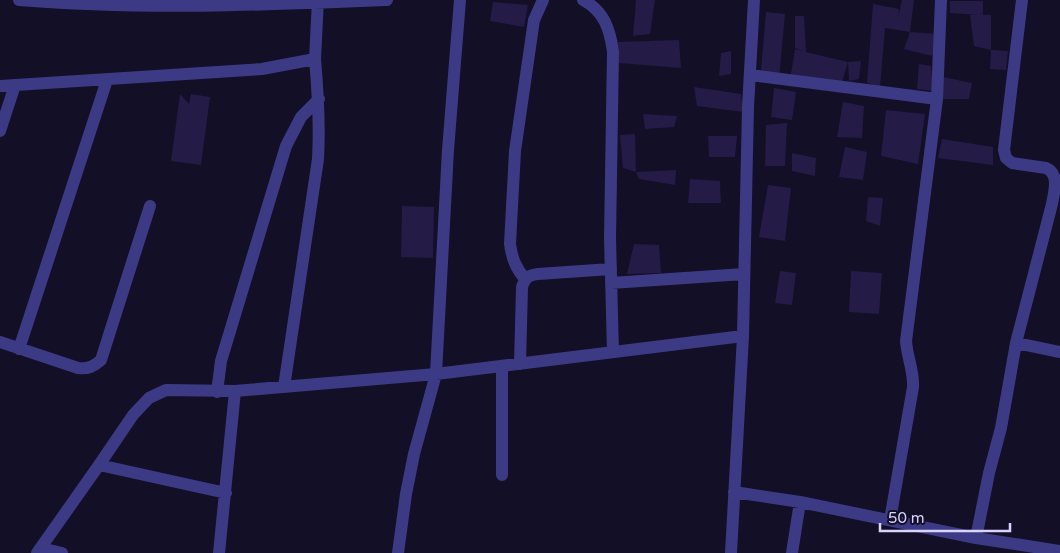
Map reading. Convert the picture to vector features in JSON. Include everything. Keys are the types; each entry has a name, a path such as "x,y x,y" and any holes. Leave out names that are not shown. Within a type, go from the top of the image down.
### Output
{"street":[{"path":"19,0 126,6 388,0"},
{"path":"398,553 406,494 414,454 436,374 448,150 460,0"},
{"path":"525,279 517,269 512,258 510,244 515,151 534,20 543,0"},
{"path":"583,0 598,11 608,24 612,44 611,283 613,352"},
{"path":"731,553 743,336 750,75 754,0"},
{"path":"890,520 914,377 906,341 937,99 941,0"},
{"path":"976,538 988,473 1001,428 1016,343 1056,205 1055,176 1052,170 1012,163 1006,158 1004,150 1022,0"},
{"path":"284,387 318,159 320,128 315,59 318,1"},
{"path":"0,86 262,69 315,59"},
{"path":"750,75 937,99"},
{"path":"20,349 106,80"},
{"path":"0,131 15,85"},
{"path":"217,392 221,361 286,146 301,117 319,99"},
{"path":"0,342 78,368 86,369 93,367 101,360 150,206"},
{"path":"520,364 522,287 525,279 530,275 538,274 611,270"},
{"path":"611,283 744,274"},
{"path":"62,553 39,550 100,466 133,415 149,398 166,390 235,392 436,374 743,336"},
{"path":"1016,343 1060,352"},
{"path":"502,366 502,475"},
{"path":"219,553 235,392"},
{"path":"100,466 226,492"},
{"path":"734,492 800,502 976,538 1060,551"},
{"path":"792,553 800,502"}],"building":[{"path":"636,0 655,0 650,34 633,36"},
{"path":"902,0 914,0 910,32 885,28 880,87 867,83 873,4 899,9 898,18"},
{"path":"950,1 983,1 983,15 991,15 991,50 974,46 970,15 979,15 950,13"},
{"path":"493,2 528,5 524,27 490,21"},
{"path":"766,12 785,14 779,79 761,71"},
{"path":"795,16 804,16 806,52 848,62 842,82 790,80 795,49 803,51 795,48"},
{"path":"910,32 939,34 932,56 904,49"},
{"path":"679,40 681,68 619,63 618,42"},
{"path":"991,50 1008,51 1006,70 990,69"},
{"path":"731,51 731,74 719,76 721,53"},
{"path":"861,61 859,79 849,81 848,62"},
{"path":"919,64 931,66 933,91 917,89"},
{"path":"943,77 972,83 969,99 937,99"},
{"path":"694,87 741,94 743,112 697,106"},
{"path":"774,88 796,92 792,120 771,117"},
{"path":"180,94 189,104 191,94 210,97 201,165 171,161"},
{"path":"843,102 864,106 862,138 837,137"},
{"path":"886,110 925,114 918,164 881,156"},
{"path":"643,114 677,116 674,127 645,129"},
{"path":"787,123 785,166 765,166 766,125"},
{"path":"635,134 636,172 623,168 620,135"},
{"path":"708,136 737,136 735,157 709,157"},
{"path":"942,139 993,147 993,165 938,158"},
{"path":"845,147 867,152 863,180 839,177"},
{"path":"792,153 816,158 815,176 792,171"},
{"path":"676,170 675,185 639,179 636,172"},
{"path":"690,179 720,181 721,203 688,203"},
{"path":"768,185 791,188 785,241 759,237"},
{"path":"868,197 883,198 880,226 866,221"},
{"path":"402,206 434,207 433,258 401,257"},
{"path":"634,244 659,245 661,273 627,274"},
{"path":"780,271 796,273 792,305 775,303"},
{"path":"851,271 882,273 879,314 849,312"}]}
